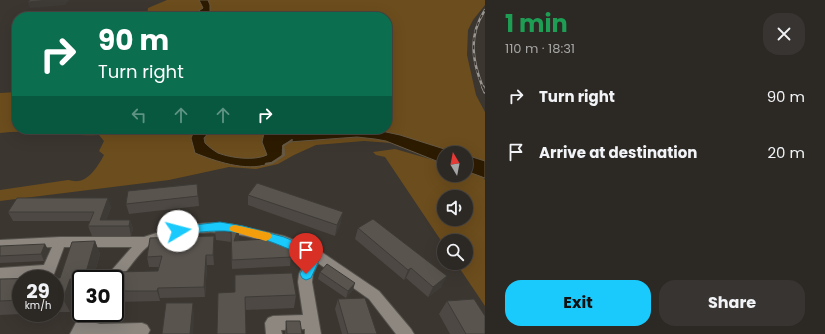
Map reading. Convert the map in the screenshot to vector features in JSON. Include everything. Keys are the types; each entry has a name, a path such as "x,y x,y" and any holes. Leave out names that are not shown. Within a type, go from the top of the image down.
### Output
{"street":[{"path":"0,245 60,242 144,242 178,231 220,226 243,230 284,241 315,256 374,295 406,334"},
{"path":"0,274 49,270 60,242"},
{"path":"119,270 144,242"},
{"path":"274,334 273,323 312,328 305,282 306,274 315,256"},
{"path":"79,330 142,330"}],"shaded area":[{"path":"167,0 485,0 485,5 473,20 468,30 467,55 476,95 485,112 485,161 473,157 473,146 437,146 437,148 398,135 391,143 364,141 316,145 278,164 256,169 229,167 169,180 0,201 0,190 68,180 82,180 94,171 104,155 99,151 104,141 99,135 58,134 392,134 392,12 147,12 148,8"},
{"path":"199,0 208,0 210,12 197,12 203,8"},
{"path":"12,92 12,132 0,133 0,93"},
{"path":"392,133 437,147 437,161 386,141 357,137 289,142 283,145 282,156 268,164 250,167 221,162 195,153 191,138 193,134 208,134 204,138 205,143 218,153 242,158 256,158 267,155 262,142 264,134"},
{"path":"395,149 437,161 437,182 473,182 473,173 482,176 485,180 485,306 461,270 473,270 473,234 437,235 385,157 376,155 373,152"},
{"path":"473,157 485,161 485,178 473,174"}],"building":[{"path":"30,0 49,0 28,2"},
{"path":"257,183 343,212 337,225 248,195"},
{"path":"197,184 198,196 126,204 128,191"},
{"path":"17,198 108,198 100,220 130,220 129,226 88,226 94,212 8,212"},
{"path":"373,219 437,268 437,270 447,276 433,287 411,268 408,270 358,228"},
{"path":"217,224 239,226 234,241 281,238 288,241 291,257 232,260 231,232 215,230"},
{"path":"214,236 213,255 206,255 204,287 158,288 157,291 124,291 124,272 158,271 162,256 147,257 150,238"},
{"path":"95,241 87,270 72,270 72,279 70,279 64,296 64,270 63,270 72,242"},
{"path":"45,244 41,254 0,256 0,246"},
{"path":"327,264 355,283 348,291 320,272"},
{"path":"292,273 296,295 245,297 246,334 217,334 218,293 235,292 235,275"},
{"path":"0,279 12,279 12,300 0,301"},
{"path":"365,298 377,334 348,334 338,299"},
{"path":"474,299 485,316 485,334 466,334 447,301"},
{"path":"166,303 193,303 190,334 162,334"},
{"path":"286,321 300,321 302,334 287,334"}],"waterway":[{"path":"284,151 283,146 292,140"},
{"path":"266,164 272,163 284,155 283,150"}],"railway":[{"path":"483,88 474,58 474,39 476,29 485,10"},
{"path":"483,87 485,92"}],"slow traffic":[{"path":"235,229 266,236"}],"route":[{"path":"178,231 192,228 220,226 243,230 284,241 315,256 306,274"}]}
